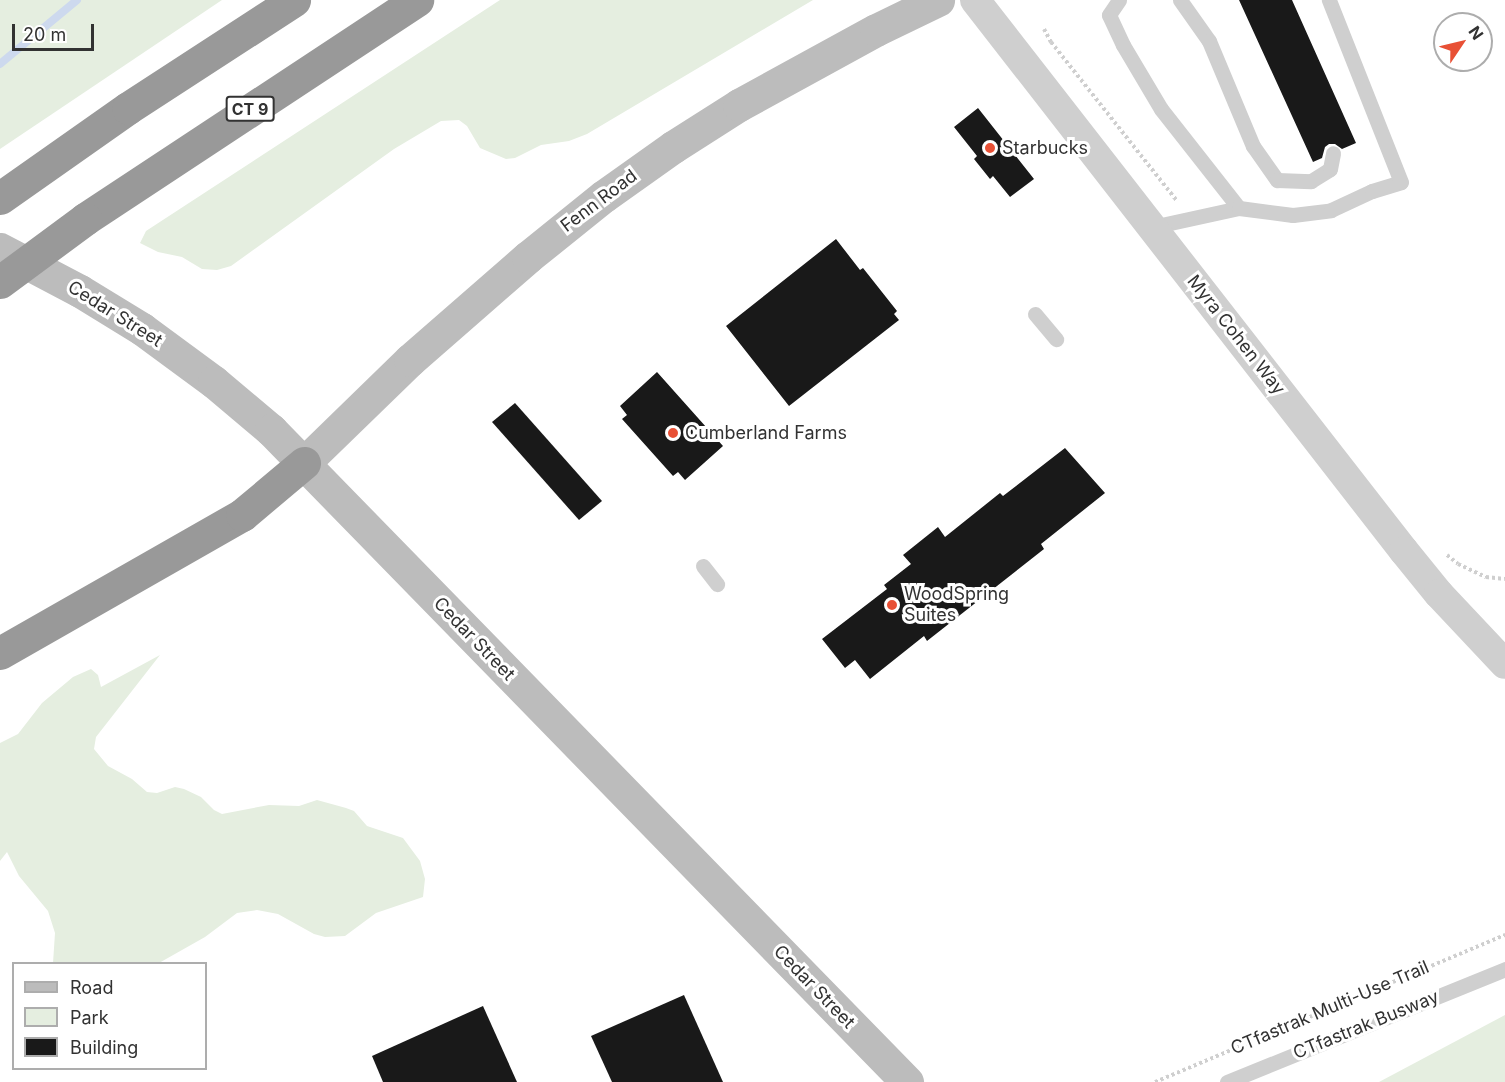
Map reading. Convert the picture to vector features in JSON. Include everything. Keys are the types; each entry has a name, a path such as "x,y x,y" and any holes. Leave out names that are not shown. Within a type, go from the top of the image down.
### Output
{"highway":[{"path":"9,192 128,108 294,0"},
{"name":"CT 9","path":"0,282 85,219 417,0"},
{"path":"0,653 242,515 304,463"}],"main road":[{"name":"Fenn Road","path":"304,463 410,360 563,228 623,182 756,96 876,30 938,0"},
{"name":"Cedar Street","path":"0,249 80,291 142,329 236,401 304,463 907,1082"}],"street":[{"name":"Myra Cohen Way","path":"975,0 1404,551 1439,594 1505,664"}],"lane":[{"path":"1119,0 1109,15 1123,45 1161,109 1239,208"},
{"path":"1180,0 1209,40 1253,147 1277,180 1311,181 1330,169 1333,153"},
{"path":"1152,227 1239,208 1293,215 1331,210 1372,190 1401,182 1329,0"},
{"path":"1035,314 1056,339"},
{"path":"703,566 717,584"},
{"name":"CTfastrak Busway","path":"1227,1082 1505,969"}],"path":[{"path":"1044,29 1051,42 1189,219"},
{"path":"1444,552 1458,564 1477,573 1505,579"},
{"name":"CTfastrak Multi-Use Trail","path":"1155,1082 1505,935"}],"green space":[{"path":"0,0 222,0 0,149"},
{"path":"500,0 813,0 587,134 569,141 541,145 515,158 506,159 480,148 467,126 459,120 441,121 394,149 231,266 217,270 202,269 182,257 158,252 140,243 146,231"},
{"path":"160,655 96,737 94,749 108,766 132,779 147,792 157,793 175,787 184,789 201,797 214,810 222,814 269,805 299,806 317,800 354,811 367,826 403,838 420,861 425,879 423,897 376,913 345,936 325,937 314,934 278,914 257,910 237,913 205,937 161,962 53,962 55,933 48,911 19,876 7,852 0,861 0,743 18,734 42,703 73,677 91,669 98,675 101,687"},
{"path":"1505,1015 1505,1082 1379,1082"}],"building":[{"path":"1239,0 1292,0 1356,143 1342,149 1335,144 1329,144 1325,147 1322,158 1313,162"},
{"name":"Starbucks","path":"978,108 1034,179 1010,197 993,176 990,179 974,159 977,156 954,127"},
{"path":"836,239 860,270 863,268 897,311 894,314 899,320 789,406 726,326"},
{"name":"Cumberland Farms","path":"657,372 723,446 685,480 678,472 673,476 622,419 627,415 620,406"},
{"path":"515,403 602,501 579,520 492,422"},
{"path":"1065,448 1105,493 1041,544 1044,549 927,641 924,636 870,679 855,660 845,668 822,639 887,589 884,585 911,564 903,555 938,527 945,537 1000,493 1003,496"},
{"path":"684,995 723,1082 612,1082 591,1036"},
{"path":"483,1006 517,1082 383,1082 372,1056"}],"waterway":[{"path":"0,64 77,0"}],"place":[{"name":"Starbucks","path":"990,148"},
{"name":"Cumberland Farms","path":"673,433"},
{"name":"WoodSpring Suites","path":"892,605"}]}
